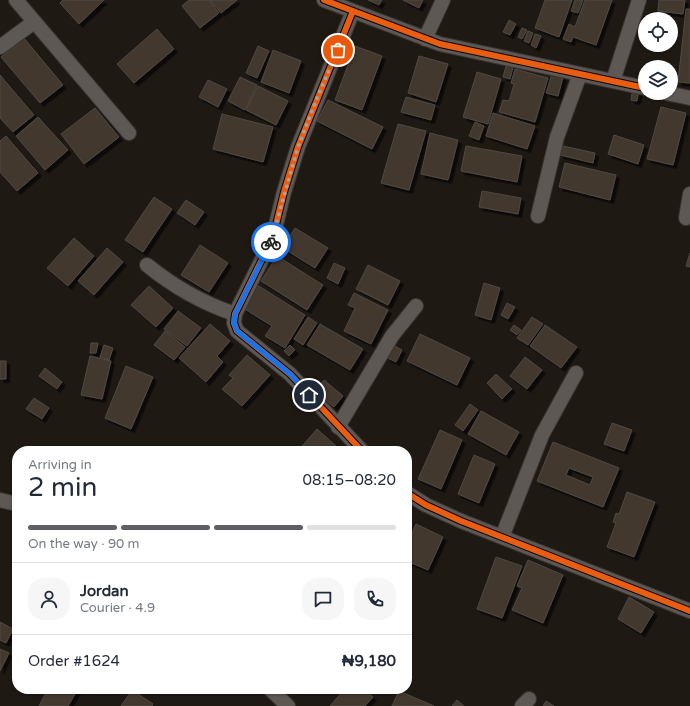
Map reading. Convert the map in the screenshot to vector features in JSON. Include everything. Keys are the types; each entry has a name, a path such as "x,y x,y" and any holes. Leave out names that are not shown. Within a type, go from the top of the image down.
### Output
{"street":[{"path":"16,0 130,133"},
{"path":"324,0 440,44 638,87"},
{"path":"425,39 443,0"},
{"path":"612,81 639,0"},
{"path":"353,11 298,147 284,192 273,237 235,314 234,323 237,331 290,374 357,446"},
{"path":"0,47 34,22"},
{"path":"538,216 557,137 580,74"},
{"path":"678,96 690,98"},
{"path":"686,218 690,194"},
{"path":"147,265 173,286 213,307 235,314"},
{"path":"338,427 392,336 416,306"},
{"path":"502,537 542,435 576,373"},
{"path":"412,496 426,505 502,537 690,611"},
{"path":"0,500 12,503"},
{"path":"275,694 288,706"}],"building":[{"path":"63,0 104,0 79,24 60,3"},
{"path":"189,0 209,0 219,13 200,28 182,6"},
{"path":"210,0 237,0 221,13"},
{"path":"368,0 382,0 379,5"},
{"path":"403,0 423,0 419,8"},
{"path":"545,0 572,0 559,37 535,28"},
{"path":"575,0 583,0 578,13 571,11"},
{"path":"585,0 612,0 596,45 573,37 571,42 563,39 569,24 575,27"},
{"path":"659,0 685,0 683,14 678,13 678,12 658,11"},
{"path":"686,9 690,9 690,83 678,82"},
{"path":"509,20 516,24 510,35 503,32"},
{"path":"522,28 527,30 522,39 518,37"},
{"path":"157,29 174,49 134,83 117,64"},
{"path":"528,31 533,33 529,43 524,41"},
{"path":"535,34 541,36 536,48 531,45"},
{"path":"24,38 63,85 40,103 1,57"},
{"path":"258,46 269,51 257,78 246,73"},
{"path":"355,46 382,56 362,110 335,100"},
{"path":"343,48 351,51 348,59 340,56"},
{"path":"273,50 301,61 289,93 261,82"},
{"path":"419,56 448,64 436,102 408,93"},
{"path":"506,66 513,67 510,79 503,77"},
{"path":"515,69 548,78 535,122 499,112 503,100 509,101 514,84 511,83"},
{"path":"477,72 501,79 488,124 463,117"},
{"path":"552,74 563,77 558,96 546,93"},
{"path":"0,75 34,115 13,132 0,118"},
{"path":"240,77 257,85 245,110 228,101"},
{"path":"208,80 227,89 218,107 199,97"},
{"path":"258,86 288,101 276,125 246,110"},
{"path":"633,87 638,89 637,101 631,100"},
{"path":"406,97 435,105 431,120 401,112"},
{"path":"328,100 383,127 372,149 317,121"},
{"path":"661,107 686,113 673,165 647,159"},
{"path":"95,108 119,137 84,164 61,134"},
{"path":"493,113 535,126 527,149 486,136"},
{"path":"222,114 273,127 263,162 213,149"},
{"path":"38,117 68,150 45,170 16,136"},
{"path":"475,122 484,126 479,140 469,136"},
{"path":"398,124 426,131 409,190 381,183"},
{"path":"430,133 458,140 448,180 421,174"},
{"path":"614,135 644,145 638,164 608,154"},
{"path":"6,136 38,173 17,191 0,172 0,141"},
{"path":"466,146 522,156 517,182 461,171"},
{"path":"563,146 595,153 593,163 560,155"},
{"path":"565,163 616,175 610,200 559,187"},
{"path":"482,191 521,198 518,214 479,207"},
{"path":"154,197 172,209 143,252 125,240"},
{"path":"186,200 204,212 195,225 177,213"},
{"path":"295,228 328,248 315,268 283,248"},
{"path":"74,238 94,256 68,286 47,268"},
{"path":"200,245 228,263 209,292 181,275"},
{"path":"107,248 123,262 94,295 78,281"},
{"path":"690,253 690,267 686,266"},
{"path":"277,256 323,285 307,310 261,281"},
{"path":"334,263 345,268 338,284 327,278"},
{"path":"368,265 400,281 388,305 356,289"},
{"path":"484,283 500,288 491,320 475,315"},
{"path":"257,285 305,315 285,348 265,336 272,326 243,308"},
{"path":"149,286 173,308 156,327 131,305"},
{"path":"354,293 388,310 371,344 344,331 355,308 348,305"},
{"path":"507,303 515,307 508,319 501,315"},
{"path":"178,311 201,328 187,346 164,329"},
{"path":"308,317 317,323 303,345 294,339"},
{"path":"532,317 543,324 528,345 517,338"},
{"path":"210,324 230,341 217,356 223,362 206,382 179,358"},
{"path":"320,324 363,349 350,370 307,345"},
{"path":"514,325 521,330 517,335 510,330"},
{"path":"545,325 577,347 561,368 530,346"},
{"path":"165,331 185,347 174,360 154,345"},
{"path":"420,334 470,358 457,385 407,361"},
{"path":"91,343 98,343 96,353 90,353"},
{"path":"104,345 113,348 109,360 100,357"},
{"path":"290,345 295,350 289,356 284,351"},
{"path":"393,345 402,350 396,362 386,357"},
{"path":"247,355 270,375 242,406 222,389 233,378 229,375"},
{"path":"90,356 111,361 102,399 81,395"},
{"path":"525,357 542,370 527,389 510,376"},
{"path":"0,361 6,361 6,379 0,379"},
{"path":"126,366 153,377 131,429 105,418"},
{"path":"45,368 62,382 57,389 39,376"},
{"path":"496,374 512,389 502,399 487,383"},
{"path":"324,380 343,396 334,407 315,391"},
{"path":"34,398 49,408 42,419 26,409"},
{"path":"470,404 478,410 463,431 455,425"},
{"path":"481,411 519,432 506,455 468,434"},
{"path":"612,423 632,430 624,451 604,444"},
{"path":"317,429 336,446 302,446"},
{"path":"440,430 462,440 441,489 418,479"},
{"path":"553,442 619,468 603,507 537,481","holes":["569,468 593,477 590,485 566,475"]},
{"path":"474,455 495,464 479,503 458,494"},
{"path":"627,492 655,502 634,557 607,547 616,523 613,522 616,513 619,514"},
{"path":"416,524 443,537 428,570 412,563 412,533"},
{"path":"496,557 522,566 502,618 477,609"},
{"path":"528,560 563,575 543,623 512,610 522,588 517,586"},
{"path":"629,597 654,612 641,633 618,619"},
{"path":"0,622 12,628 12,631 6,643 0,640"},
{"path":"0,649 9,653 0,671"},
{"path":"45,694 75,694 68,706 39,706"},
{"path":"129,694 138,694 153,704 152,706 121,706"},
{"path":"341,694 370,694 373,697 365,706 330,706"},
{"path":"398,694 406,694 434,706 392,706"},
{"path":"457,700 464,706 452,706"},
{"path":"546,701 554,706 543,706"}],"cycle path":[{"path":"324,0 440,44 638,86"},
{"path":"353,11 298,147 284,192 273,237 235,314 234,323 237,331 290,374 357,446"},
{"path":"412,496 426,505 461,521 690,611"}],"way so far":[{"path":"271,242 298,147 338,50"}],"route":[{"path":"271,242 261,265 235,314 234,323 237,331 290,374 309,395"}]}
